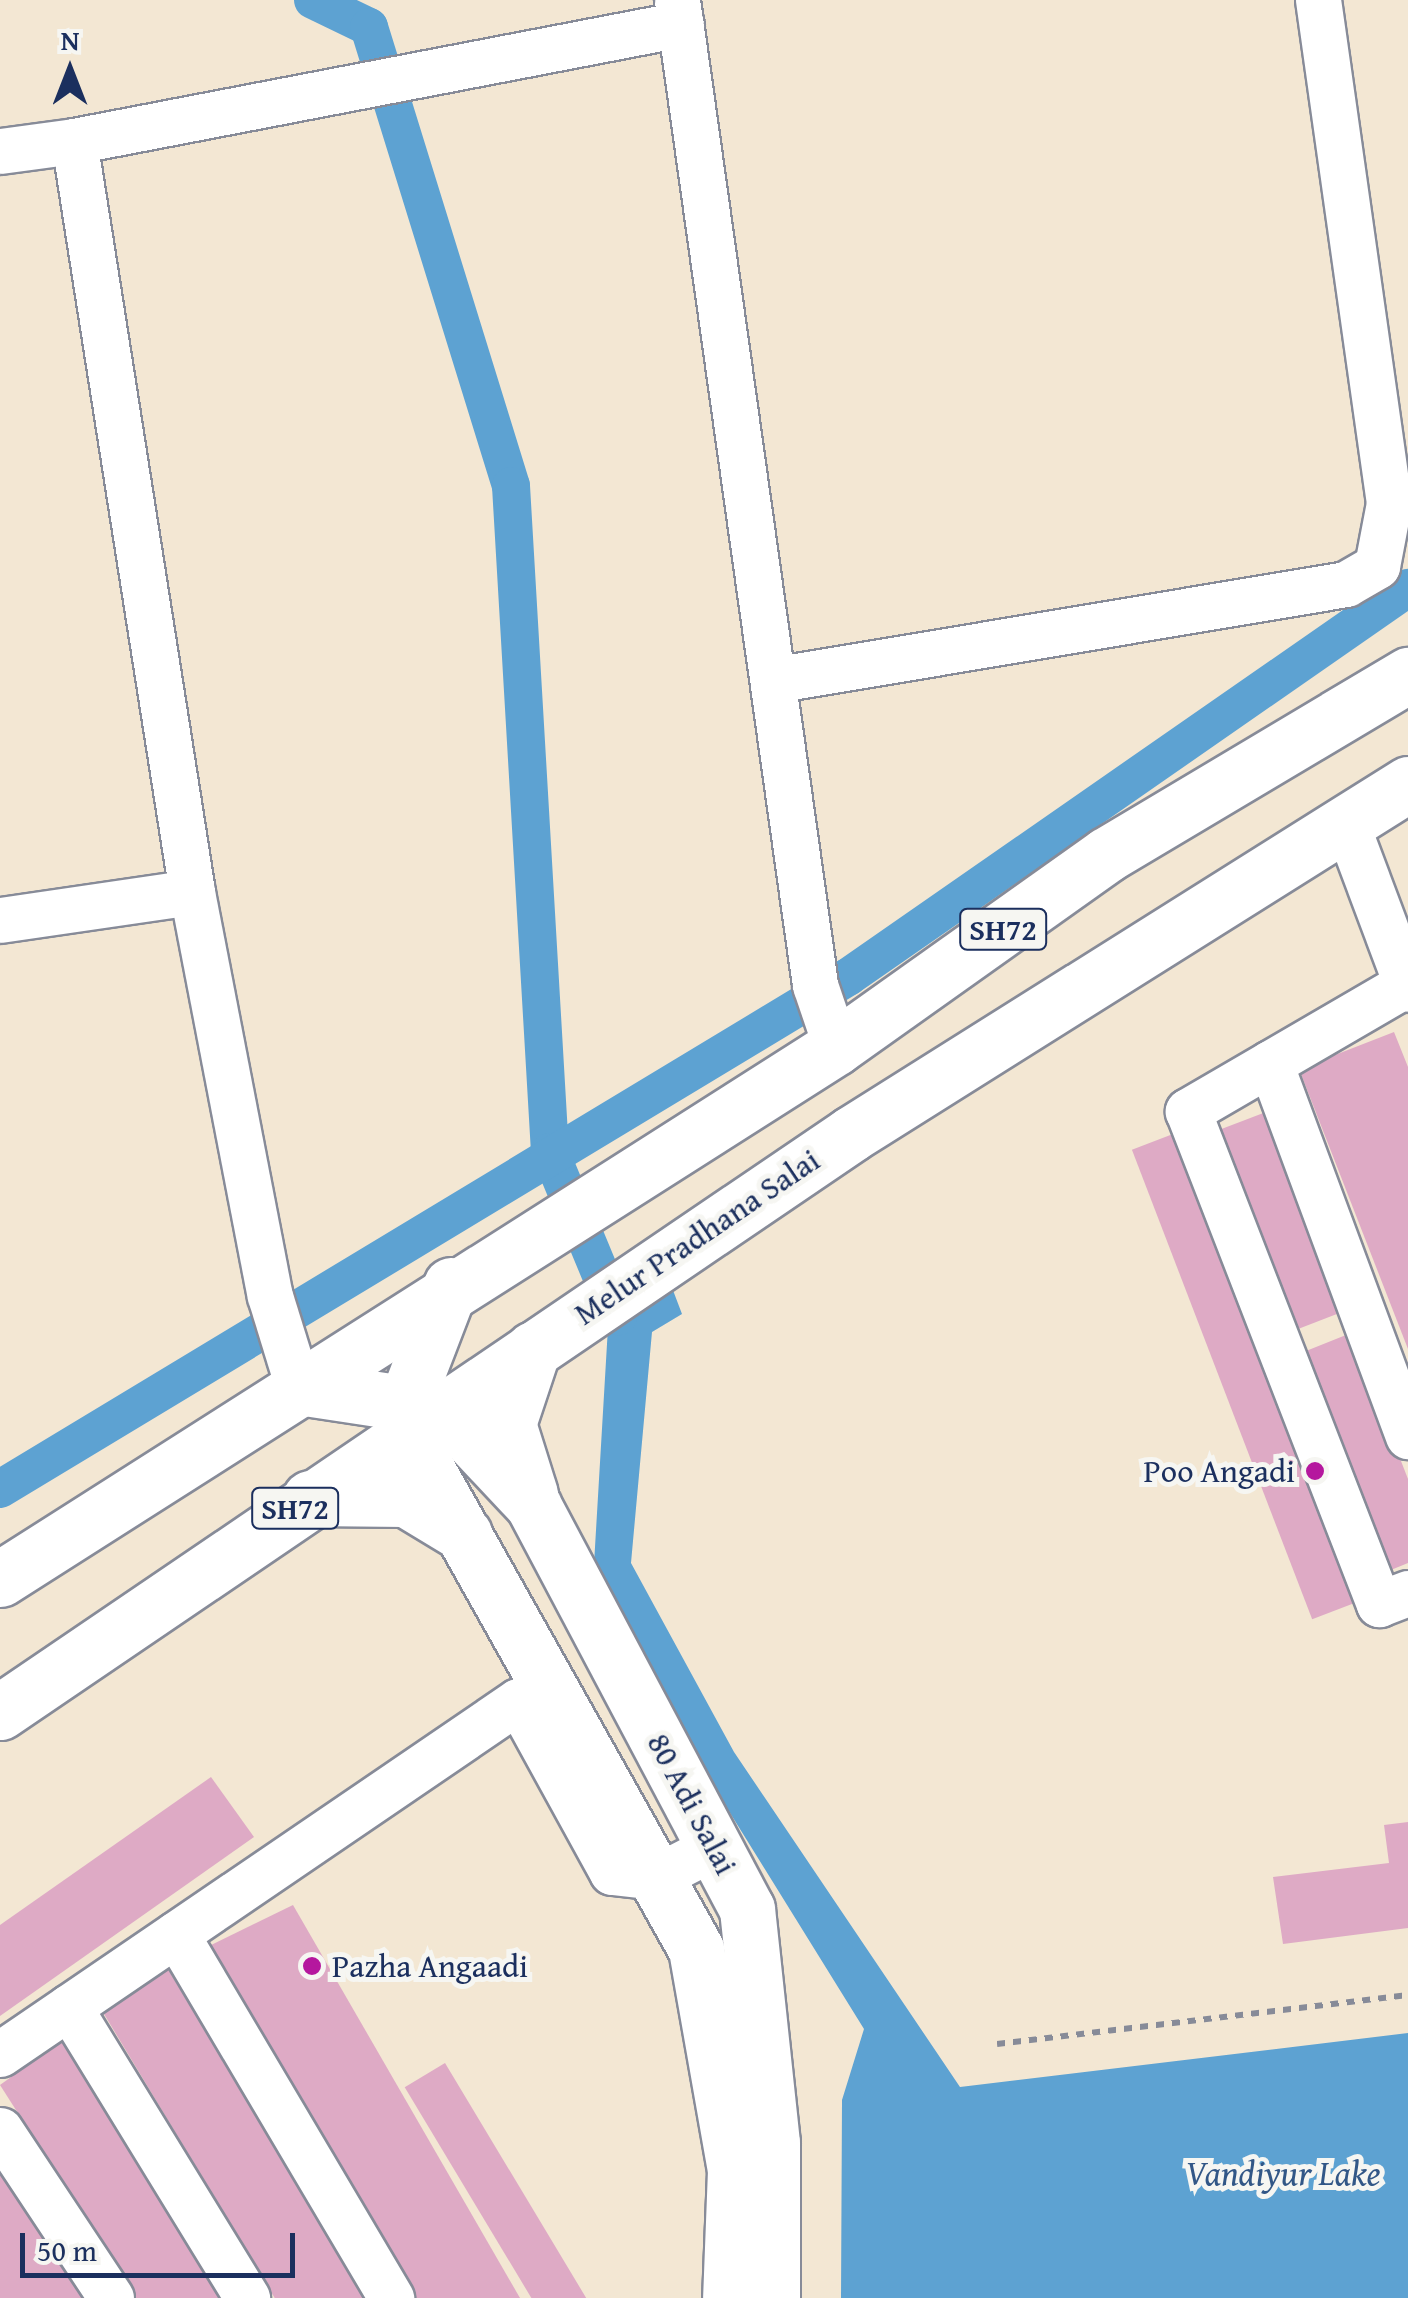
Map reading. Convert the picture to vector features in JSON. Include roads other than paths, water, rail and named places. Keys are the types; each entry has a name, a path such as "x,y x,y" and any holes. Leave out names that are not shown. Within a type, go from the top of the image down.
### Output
{"main road":[{"name":"SH72","path":"0,1580 292,1374 536,1234 836,1047 1106,855 1408,675"},
{"name":"Melur Pradhana Salai","path":"0,1712 310,1498 418,1415 533,1349 613,1292 1408,784"},
{"path":"292,1374 418,1415 452,1284"},
{"path":"533,1349 508,1424 534,1505"},
{"name":"80 Adi Salai","path":"418,1415 534,1505 747,1909 772,2143 772,2298"},
{"name":"80 Adi Salai","path":"418,1415 471,1538 696,1949 736,2170 730,2298"},
{"path":"310,1498 406,1499 471,1538"}],"street":[{"path":"779,679 1346,584 1376,566 1389,503 1318,0"},
{"path":"0,150 74,141 679,12 779,679 815,985 836,1047"},
{"path":"74,141 192,892 270,1296 292,1374"},
{"path":"1346,823 1407,985 1188,1111 1379,1604 1408,1593"},
{"path":"0,920 192,892"},
{"path":"1270,1063 1408,1436"},
{"path":"0,2054 518,1701 612,1872 656,1877 714,1847"},
{"path":"176,1934 390,2298"},
{"path":"69,2007 247,2298"},
{"path":"0,2130 111,2298"}],"water":[{"name":"Vandiyur Lake","path":"671,1285 682,1314 652,1332 631,1563 734,1752 960,2087 1408,2033 1408,2298 841,2298 842,2100 864,2029 704,1771 594,1564 608,1327"}],"waterway":[{"path":"313,0 369,27 511,486 550,1152 618,1316"},
{"path":"0,1489 848,977 1408,588"}],"place":[{"name":"Poo Angadi","path":"1315,1471"},
{"name":"Pazha Angaadi","path":"312,1966"}]}
